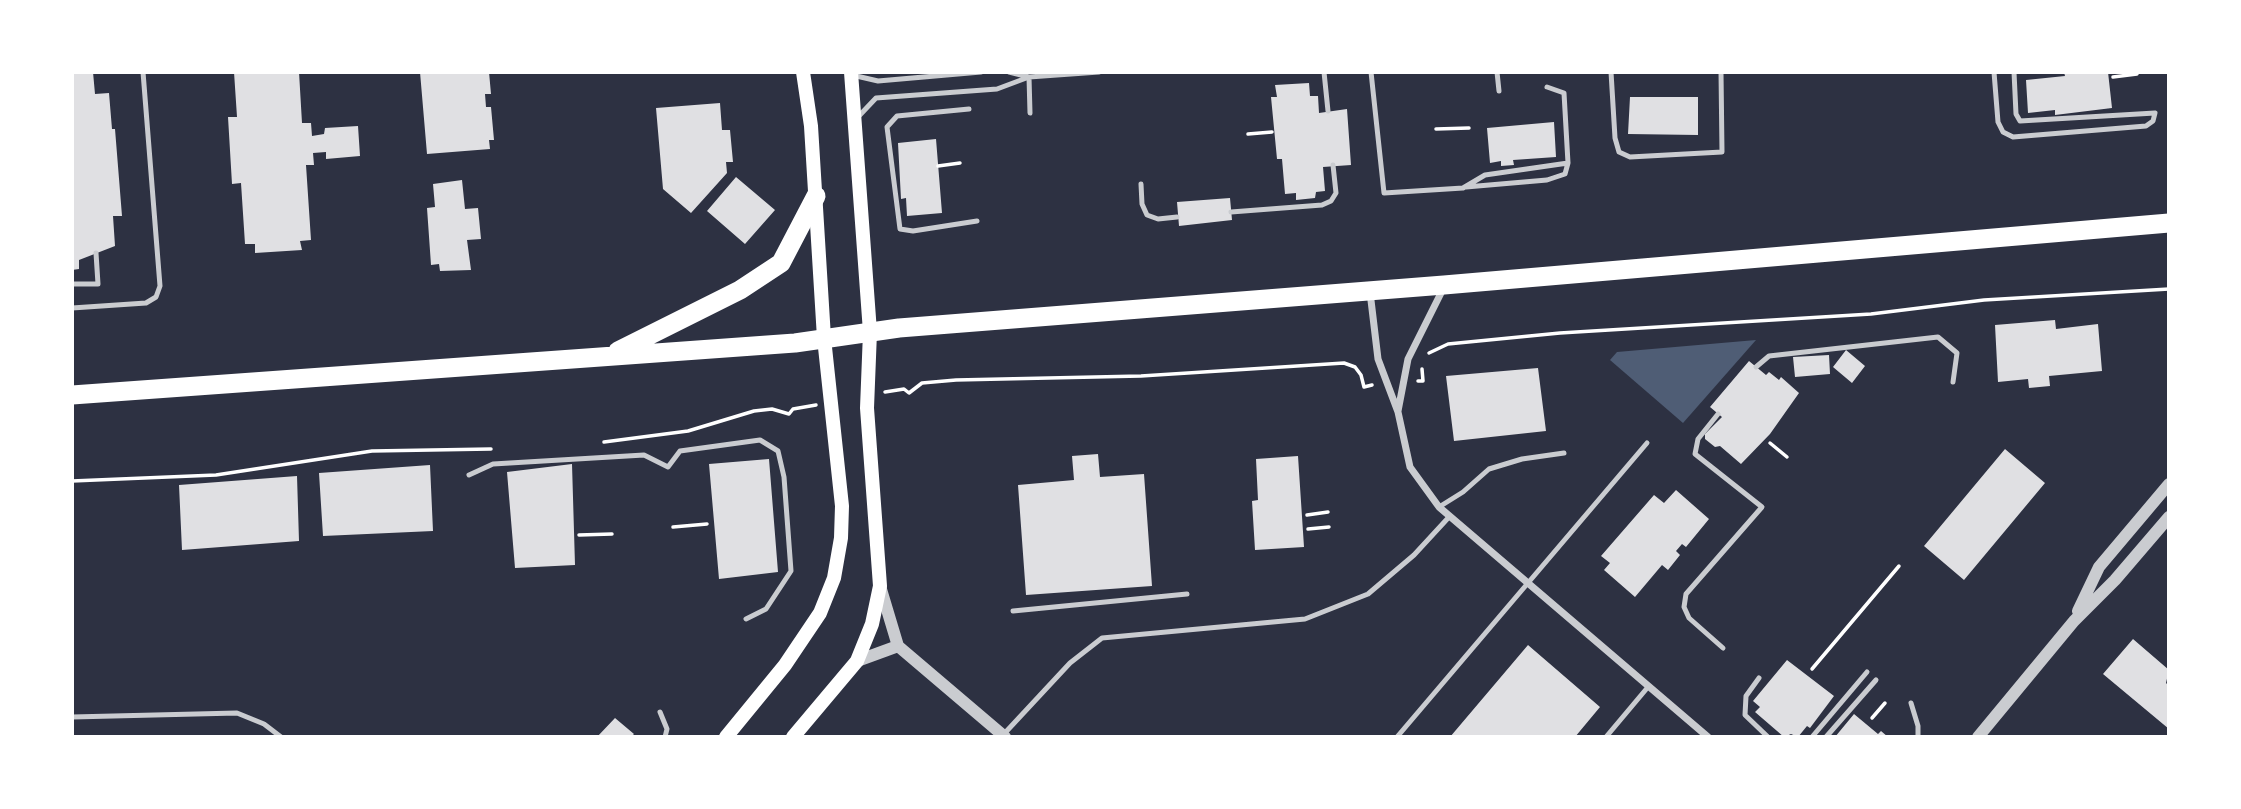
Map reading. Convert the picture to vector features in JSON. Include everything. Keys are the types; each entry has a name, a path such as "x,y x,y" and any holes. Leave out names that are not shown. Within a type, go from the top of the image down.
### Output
{"highway":[{"path":"610,354 740,290 781,263 816,196"},
{"path":"72,394 539,362 610,354 795,344 870,332 2169,223"}],"main road":[{"path":"726,737 806,635 820,613 834,578 841,538 842,506 824,338 816,196 803,72"},
{"path":"793,737 857,661 872,624 880,586 867,408 870,332 850,73"}],"street":[{"path":"1398,412 1408,359 1444,285"},
{"path":"1370,291 1378,359 1398,412 1410,467 1439,507 1526,584 1709,737"},
{"path":"2074,621 2099,566 2169,484"},
{"path":"1978,737 2074,621 2115,580 2169,518"},
{"path":"880,586 898,646 1004,736"},
{"path":"857,661 898,646"}],"lane":[{"path":"72,308 146,303 156,297 160,286 143,72"},
{"path":"850,73 878,81 981,72"},
{"path":"1009,72 1029,77"},
{"path":"855,120 876,97 997,89 1029,77 1099,72"},
{"path":"1324,72 1328,111"},
{"path":"1371,72 1384,193 1548,180 1564,174 1569,163 1564,93 1547,87"},
{"path":"1497,72 1499,91"},
{"path":"1611,72 1615,138 1619,152 1630,157 1722,152 1721,72"},
{"path":"1994,72 1998,122 2003,132 2013,137 2146,126 2153,121 2155,113 2021,121 2016,114 2014,72"},
{"path":"1029,77 1030,113"},
{"path":"968,109 897,116 887,127 900,229 913,231 977,221"},
{"path":"1463,188 1485,174 1569,163"},
{"path":"1231,212 1322,205 1331,201 1336,193 1333,165"},
{"path":"1141,184 1142,204 1147,215 1158,219 1177,217"},
{"path":"72,284 98,284 96,253"},
{"path":"1756,367 1769,356 1938,337 1956,353 1953,382"},
{"path":"1718,414 1698,439 1695,454 1762,507 1686,594 1684,607 1689,618 1723,648"},
{"path":"469,475 493,464 644,455 668,467 680,451 760,440 778,451 784,477 791,571 766,608 746,619"},
{"path":"1397,737 1647,443"},
{"path":"1439,507 1463,492 1489,469 1522,459 1564,453"},
{"path":"1004,736 1070,663 1101,638 1305,619 1367,594 1414,555 1449,517"},
{"path":"1013,611 1187,594"},
{"path":"1812,737 1867,672"},
{"path":"1759,678 1746,696 1745,715 1768,737"},
{"path":"1826,737 1875,680"},
{"path":"1606,737 1648,687"},
{"path":"1911,703 1918,726 1918,737"},
{"path":"660,712 667,729 665,737"},
{"path":"72,718 237,713 264,724 281,737"}],"path":[{"path":"2113,77 2137,74"},
{"path":"1436,129 1469,128"},
{"path":"1248,134 1272,132"},
{"path":"938,166 960,163"},
{"path":"1427,356 1432,349 1448,344 1546,334 1845,316 1984,300 2169,289"},
{"path":"904,389 908,393 922,383 956,380 1141,376 1344,363 1354,367 1362,375 1364,387 1373,385"},
{"path":"1413,381 1423,381 1422,366"},
{"path":"592,443 659,437 754,411 772,409 789,414 793,409"},
{"path":"1770,443 1787,457"},
{"path":"72,481 216,475 372,451 498,449"},
{"path":"1307,515 1328,512"},
{"path":"673,527 707,524"},
{"path":"1308,529 1329,527"},
{"path":"579,535 612,534"},
{"path":"1812,669 1899,566"},
{"path":"1872,719 1885,703"}],"water":[{"path":"1756,340 1683,423 1610,360 1617,352"}],"building":[{"path":"72,72 93,72 95,94 109,93 112,129 115,129 122,216 113,216 115,246 79,260 79,269 72,270"},
{"path":"234,72 299,72 302,123 311,123 312,136 324,134 325,128 358,126 360,156 326,159 326,152 313,153 314,165 306,165 311,240 300,241 302,250 255,253 255,244 245,244 241,183 232,184 228,117 237,117"},
{"path":"420,72 489,72 491,94 485,94 486,107 491,107 494,140 489,140 490,149 427,154"},
{"path":"2064,72 2108,72 2112,108 2055,115 2055,110 2028,113 2026,80 2065,76"},
{"path":"1309,83 1310,96 1318,96 1319,113 1347,109 1351,165 1323,167 1325,191 1316,192 1315,198 1296,200 1296,193 1285,194 1282,159 1277,159 1271,97 1277,97 1275,85"},
{"path":"1630,97 1698,97 1698,135 1628,134"},
{"path":"720,103 722,130 730,130 733,162 726,162 727,173 691,213 663,189 656,108"},
{"path":"1554,122 1556,157 1513,160 1514,165 1501,166 1501,161 1490,163 1487,128"},
{"path":"936,139 942,213 907,216 906,198 901,199 898,143"},
{"path":"736,177 775,210 745,244 707,211"},
{"path":"462,180 465,209 478,208 481,239 467,240 471,270 440,271 439,264 431,265 427,208 435,207 433,184"},
{"path":"1230,198 1232,220 1179,226 1177,202"},
{"path":"2055,320 2056,329 2098,324 2102,371 2049,376 2050,386 2029,388 2028,379 1998,382 1995,325"},
{"path":"1846,350 1865,366 1852,383 1833,367"},
{"path":"1829,355 1830,374 1795,377 1793,357"},
{"path":"1749,361 1766,375 1769,372 1779,380 1781,377 1799,393 1770,434 1741,464 1720,446 1715,447 1705,439 1705,434 1722,417 1710,407"},
{"path":"1538,368 1546,431 1454,441 1446,376"},
{"path":"2005,449 2045,483 1964,580 1924,546"},
{"path":"1098,454 1100,477 1144,474 1152,586 1026,595 1018,485 1074,480 1072,456"},
{"path":"1298,456 1304,547 1255,550 1252,501 1258,500 1256,459"},
{"path":"769,459 778,572 719,579 709,464"},
{"path":"572,464 575,565 515,568 507,472"},
{"path":"430,465 433,531 323,536 319,473"},
{"path":"297,476 299,541 182,550 179,485"},
{"path":"1676,490 1709,519 1686,547 1682,544 1676,551 1680,555 1668,570 1662,565 1635,597 1604,570 1610,563 1601,556 1654,495 1664,503"},
{"path":"2133,639 2169,670 2166,683 2169,686 2169,729 2103,674"},
{"path":"1528,645 1600,707 1575,737 1450,737"},
{"path":"1787,660 1834,696 1810,728 1807,726 1798,737 1791,734 1784,737 1755,712 1760,707 1753,701"},
{"path":"1854,714 1878,734 1881,731 1888,737 1835,737"},
{"path":"615,718 634,734 631,737 597,737"}]}
